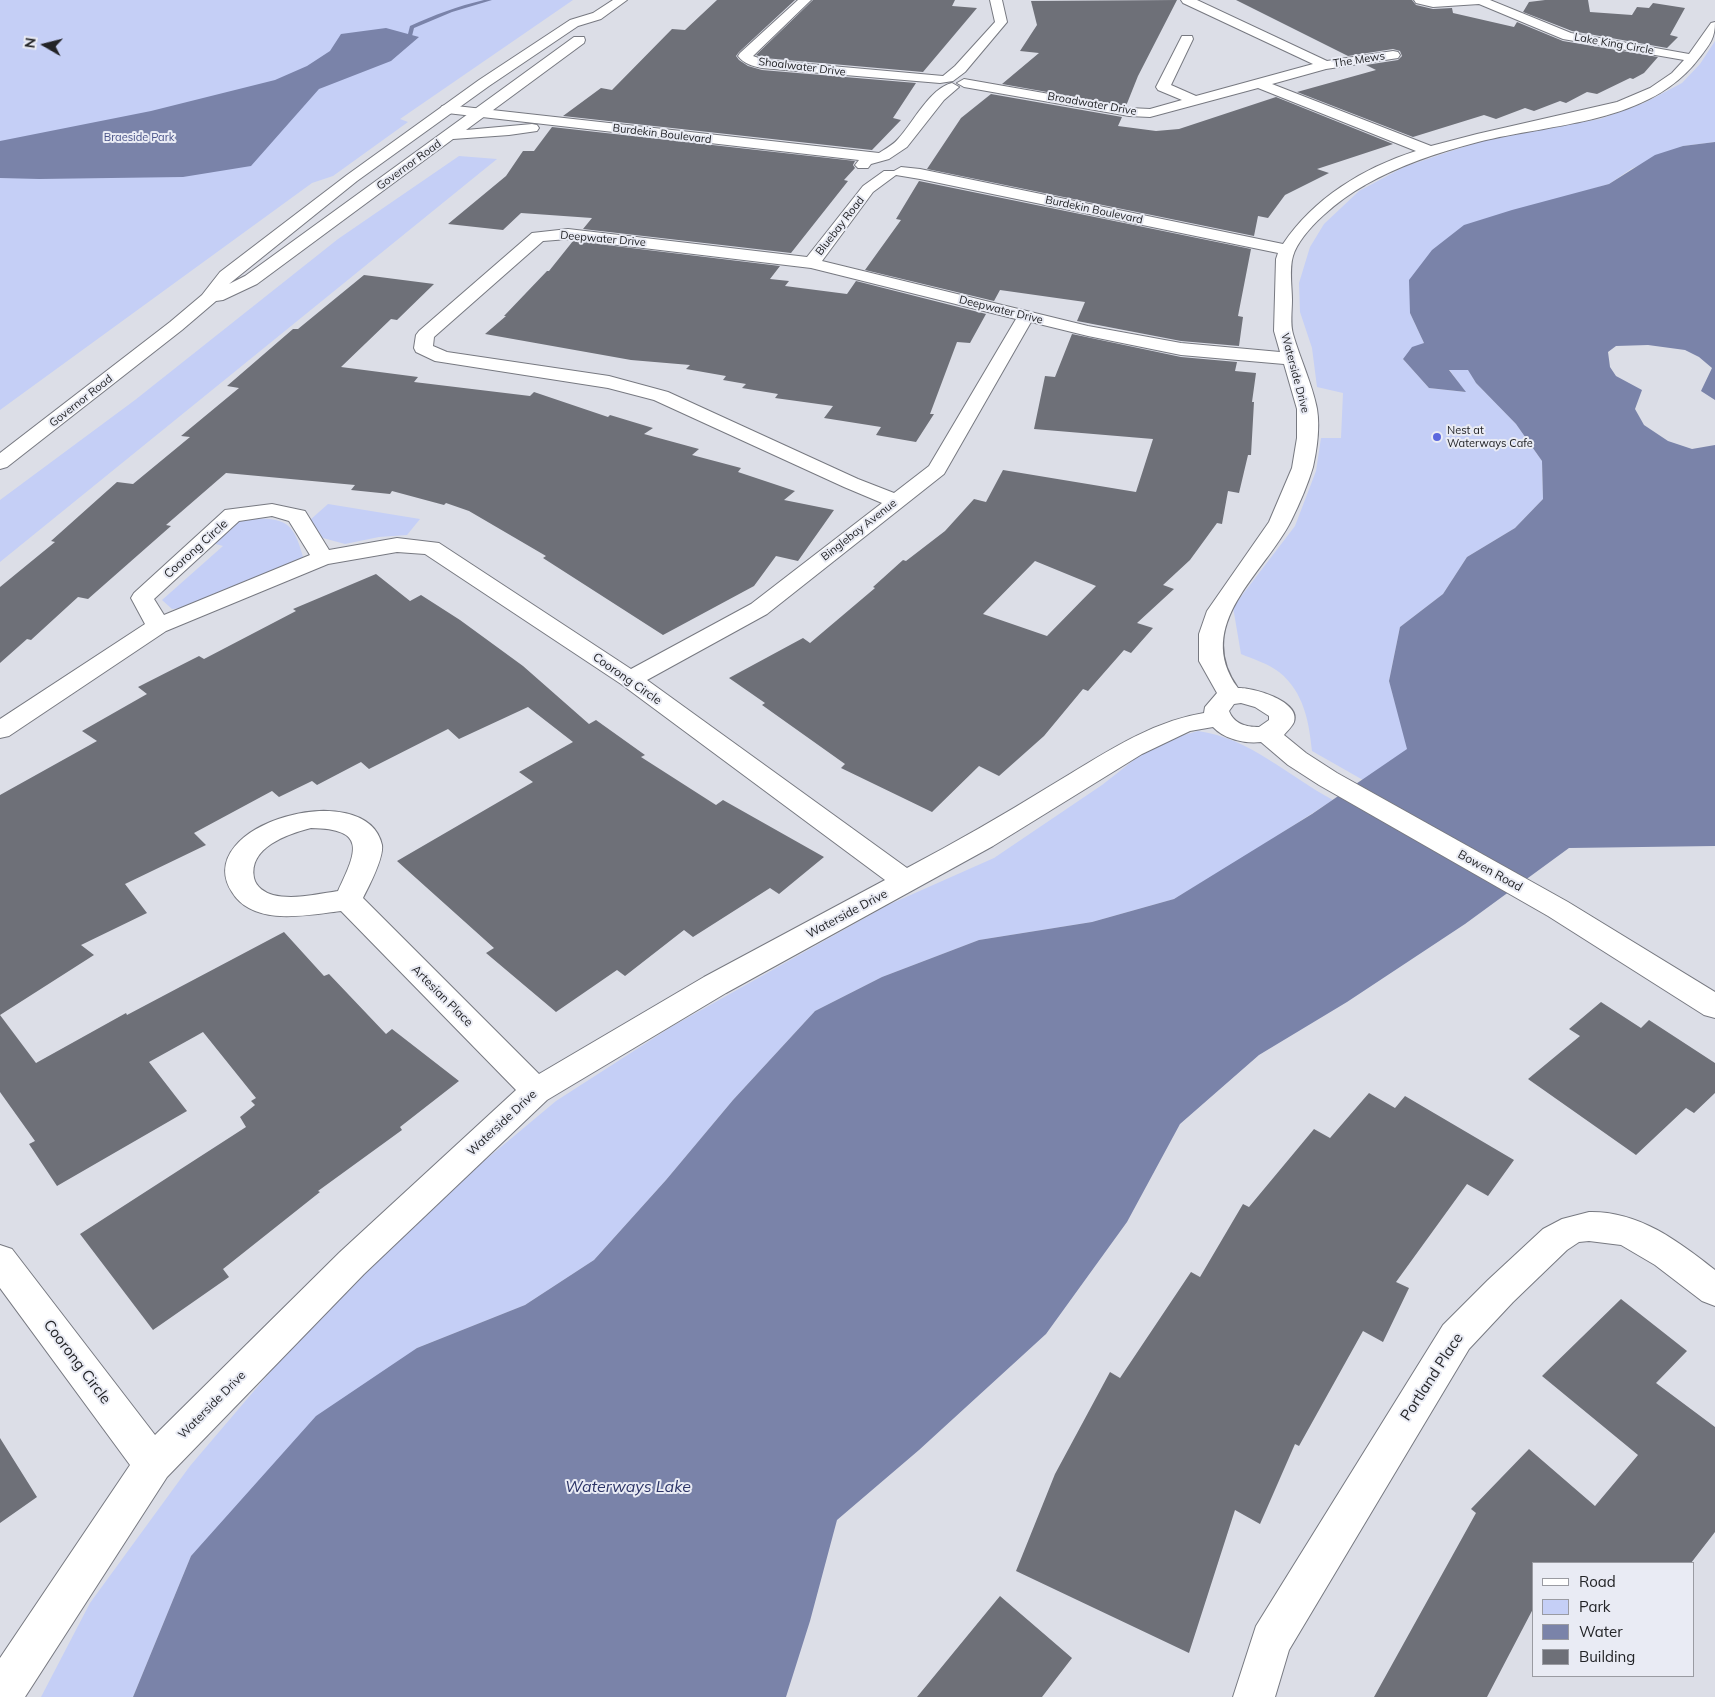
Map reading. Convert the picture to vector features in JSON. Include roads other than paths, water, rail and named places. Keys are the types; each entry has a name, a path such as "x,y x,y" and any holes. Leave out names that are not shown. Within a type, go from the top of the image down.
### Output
{"street":[{"name":"Governor Road","path":"0,463 208,299 226,276 260,247 352,178 442,113 574,23 597,16 621,0"},
{"name":"Shoalwater Drive","path":"805,0 745,56 762,64 950,83"},
{"path":"867,169 866,161 895,160 950,83 1002,22 996,0"},
{"path":"1187,0 1325,65"},
{"name":"Lake King Circle","path":"1420,0 1433,3 1483,0 1568,36 1692,58"},
{"name":"Governor Road","path":"208,299 251,280 475,116 519,103 594,29 597,16"},
{"path":"1291,245 1322,207 1347,190 1397,163 1429,151 1534,126 1586,116 1646,95 1670,81 1692,58 1715,26"},
{"path":"1187,39 1163,87 1196,101"},
{"name":"The Mews","path":"1325,65 1393,55"},
{"name":"Broadwater Drive","path":"950,83 1128,112 1150,113 1325,65"},
{"path":"1258,83 1429,151"},
{"name":"Burdekin Boulevard","path":"475,116 519,103 809,151 895,160 920,174 1291,245"},
{"name":"Burdekin Boulevard","path":"442,113 475,116 532,128 831,161 867,169 895,160"},
{"path":"450,135 532,128"},
{"name":"Bluebay Road","path":"811,263 868,189 895,160"},
{"name":"Bluebay Road","path":"867,169 868,189"},
{"name":"Deepwater Drive","path":"896,501 851,483 661,396 608,382 442,357 423,348 425,335 538,236 568,234 811,263 1088,331 1181,349 1291,358"},
{"name":"Waterside Drive","path":"1,1697 24,1658 153,1464 352,1264 536,1091 715,985 983,839 1133,748 1224,707 1221,682 1211,661 1211,634 1219,611 1280,522 1302,468 1307,438 1307,410 1283,331 1284,259 1291,245"},
{"name":"Binglebay Avenue","path":"630,679 759,609 937,470 1026,316"},
{"name":"Coorong Circle","path":"158,626 142,598 233,515 272,510 298,516 323,558"},
{"name":"Coorong Circle","path":"0,730 158,626 323,558 397,546 431,548 630,679 907,882"},
{"path":"1241,695 1263,699 1278,710 1281,717 1280,724 1266,733 1240,733 1230,729 1224,707 1241,695"},
{"name":"Bowen Road","path":"1266,733 1297,759 1328,779 1558,909 1715,1007"},
{"name":"Artesian Place","path":"348,900 536,1091"},
{"name":"Portland Place","path":"1254,1697 1271,1641 1456,1337 1483,1306 1549,1245 1572,1230 1592,1226 1613,1228 1636,1236 1659,1248 1715,1290"},
{"name":"Coorong Circle","path":"0,1260 153,1464"}],"water":[{"path":"386,28 419,37 391,61 319,89 251,166 183,177 0,178 0,141 151,111 275,80 307,66 330,51 341,34"},
{"name":"Waterways Lake","path":"1715,142 1715,400 1701,391 1712,368 1699,357 1685,350 1648,345 1616,346 1608,352 1610,367 1616,376 1642,390 1635,409 1644,425 1668,441 1692,449 1715,445 1715,846 1569,848 1465,924 1347,1002 1259,1055 1180,1124 1127,1222 1046,1334 919,1450 837,1520 810,1621 786,1697 133,1697 191,1556 316,1416 417,1348 525,1305 594,1260 666,1180 733,1100 815,1011 882,977 979,940 1092,922 1174,899 1312,814 1407,749 1389,681 1400,627 1443,594 1467,557 1515,528 1543,499 1542,461 1516,424 1476,383 1468,370 1449,370 1466,392 1429,388 1403,359 1412,347 1424,343 1410,313 1409,280 1432,250 1464,225 1609,184 1655,155 1683,146"}],"waterway":[{"path":"399,41 410,35 412,27 422,22 450,11 490,0"}],"place":[{"name":"Nest at Waterways Cafe","path":"1437,437"}],"park label":[{"name":"Braeside Park","path":"139,138"}]}
